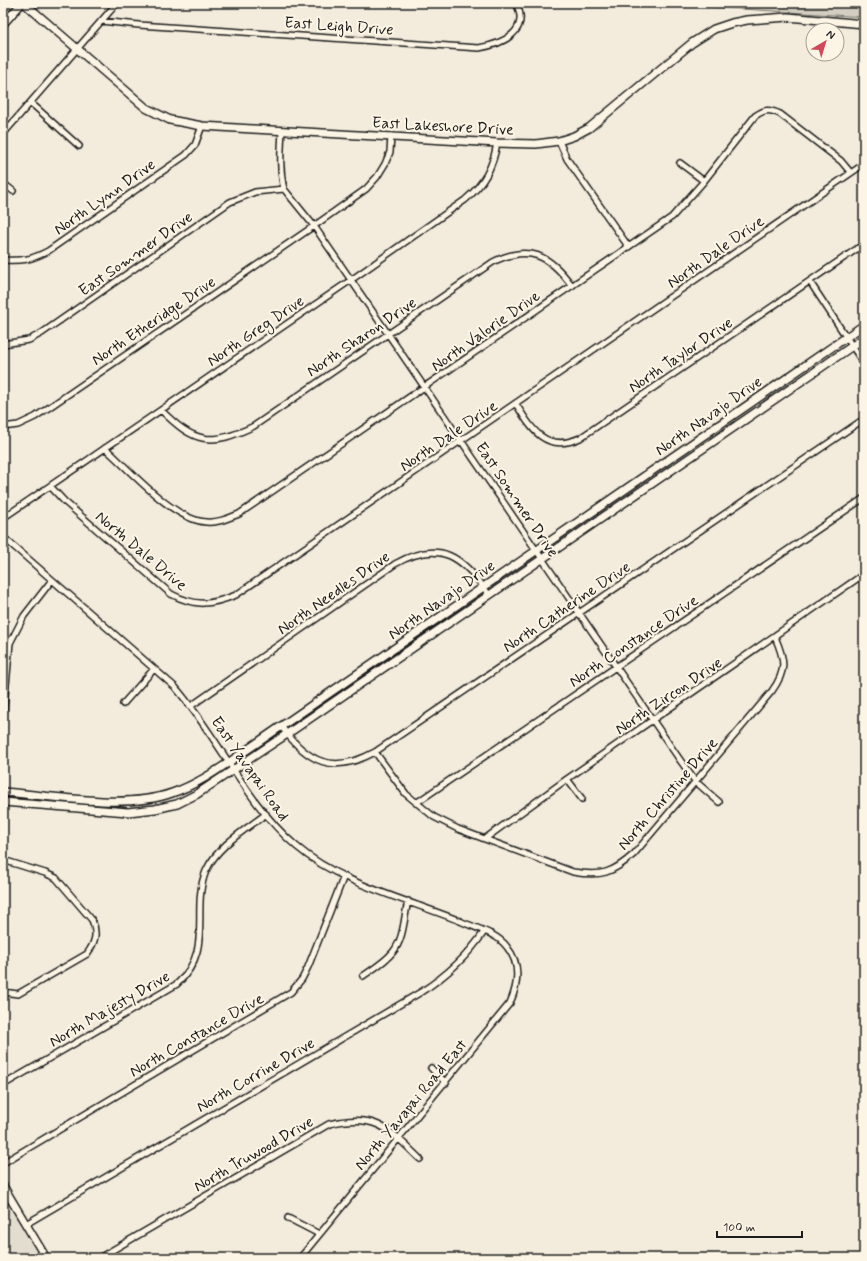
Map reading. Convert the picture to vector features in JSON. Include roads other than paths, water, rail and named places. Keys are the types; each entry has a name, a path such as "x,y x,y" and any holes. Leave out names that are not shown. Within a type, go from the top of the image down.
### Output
{"street":[{"path":"3,24 23,3"},
{"name":"East Lakeshore Drive","path":"23,3 146,108 158,116 188,125 536,144 559,141 574,136 589,128 692,43 714,29 747,20 788,17 864,24"},
{"path":"3,134 117,3"},
{"name":"East Leigh Drive","path":"101,21 139,26 479,48 503,41 518,28 521,20 516,3"},
{"path":"31,103 79,146"},
{"name":"North Valorie Drive","path":"105,448 161,499 177,511 193,520 207,523 221,521 239,514 672,217 704,181 755,116 763,110 770,110 786,118 841,162 851,173"},
{"name":"North Lynn Drive","path":"3,260 18,261 32,259 48,251 186,155 195,145 202,126"},
{"path":"282,130 280,160 284,189"},
{"name":"North Etheridge Drive","path":"3,427 18,425 35,417 366,189 377,177 390,152 391,136"},
{"path":"559,141 567,159 628,246"},
{"name":"North Greg Drive","path":"3,518 351,280 465,200 477,190 490,170 497,143"},
{"path":"680,162 704,181"},
{"name":"North Dale Drive","path":"50,486 171,594 184,601 203,604 218,602 236,595 864,164"},
{"path":"3,183 13,191"},
{"name":"East Sommer Drive","path":"3,344 29,340 42,333 230,202 255,192 284,189 314,226 462,440 536,551 695,780 719,802"},
{"name":"North Taylor Drive","path":"516,404 530,427 541,437 554,443 571,443 864,244"},
{"name":"North Sharon Drive","path":"160,410 177,426 190,435 206,440 224,438 239,433 254,426 493,262 505,256 519,252 536,254 552,262 572,286"},
{"path":"810,282 864,364"},
{"name":"North Navajo Drive","path":"3,792 108,801 137,801 173,793 191,786 229,762 864,325"},
{"name":"North Navajo Drive","path":"3,802 108,811 138,812 177,804 197,794 287,734 864,338"},
{"name":"North Catherine Drive","path":"281,726 307,755 320,761 336,764 351,763 375,752 864,419"},
{"name":"North Constance Drive","path":"416,803 617,668 864,498"},
{"name":"East Yavapai Road","path":"3,537 175,688 191,706 266,814 281,832 297,847 316,862 344,876 499,939 508,947 514,958"},
{"name":"North Needles Drive","path":"191,706 395,564 412,555 429,553 446,554 464,564 490,595"},
{"name":"North Zircon Drive","path":"486,838 567,779 775,637 864,574"},
{"path":"3,717 10,643 24,616 52,580"},
{"name":"North Christine Drive","path":"375,752 406,794 434,817 458,829 486,838 573,872 592,875 609,872 634,854 780,680 784,668 782,654 775,637"},
{"path":"123,704 154,669"},
{"path":"567,779 582,799"},
{"path":"108,801 108,811"},
{"name":"North Majesty Drive","path":"3,1085 177,984 188,974 196,959 200,941 202,896 206,870 214,857 227,844 266,814"},
{"path":"3,860 56,878 92,920 96,932 93,946 87,954 18,994 3,992"},
{"name":"North Constance Drive","path":"3,1162 291,992 302,979 308,967 344,876"},
{"path":"363,976 392,953 401,936 408,901"},
{"name":"North Corrine Drive","path":"26,1224 443,978 458,964 484,932"},
{"name":"North Yavapai Road East","path":"300,1258 446,1083 510,1003 516,989 518,974 514,958"},
{"path":"432,1068 446,1083"},
{"name":"North Truwood Drive","path":"99,1258 329,1124 348,1120 368,1121 387,1128 420,1159"},
{"path":"3,1186 46,1258"},
{"path":"288,1218 319,1234"}]}
